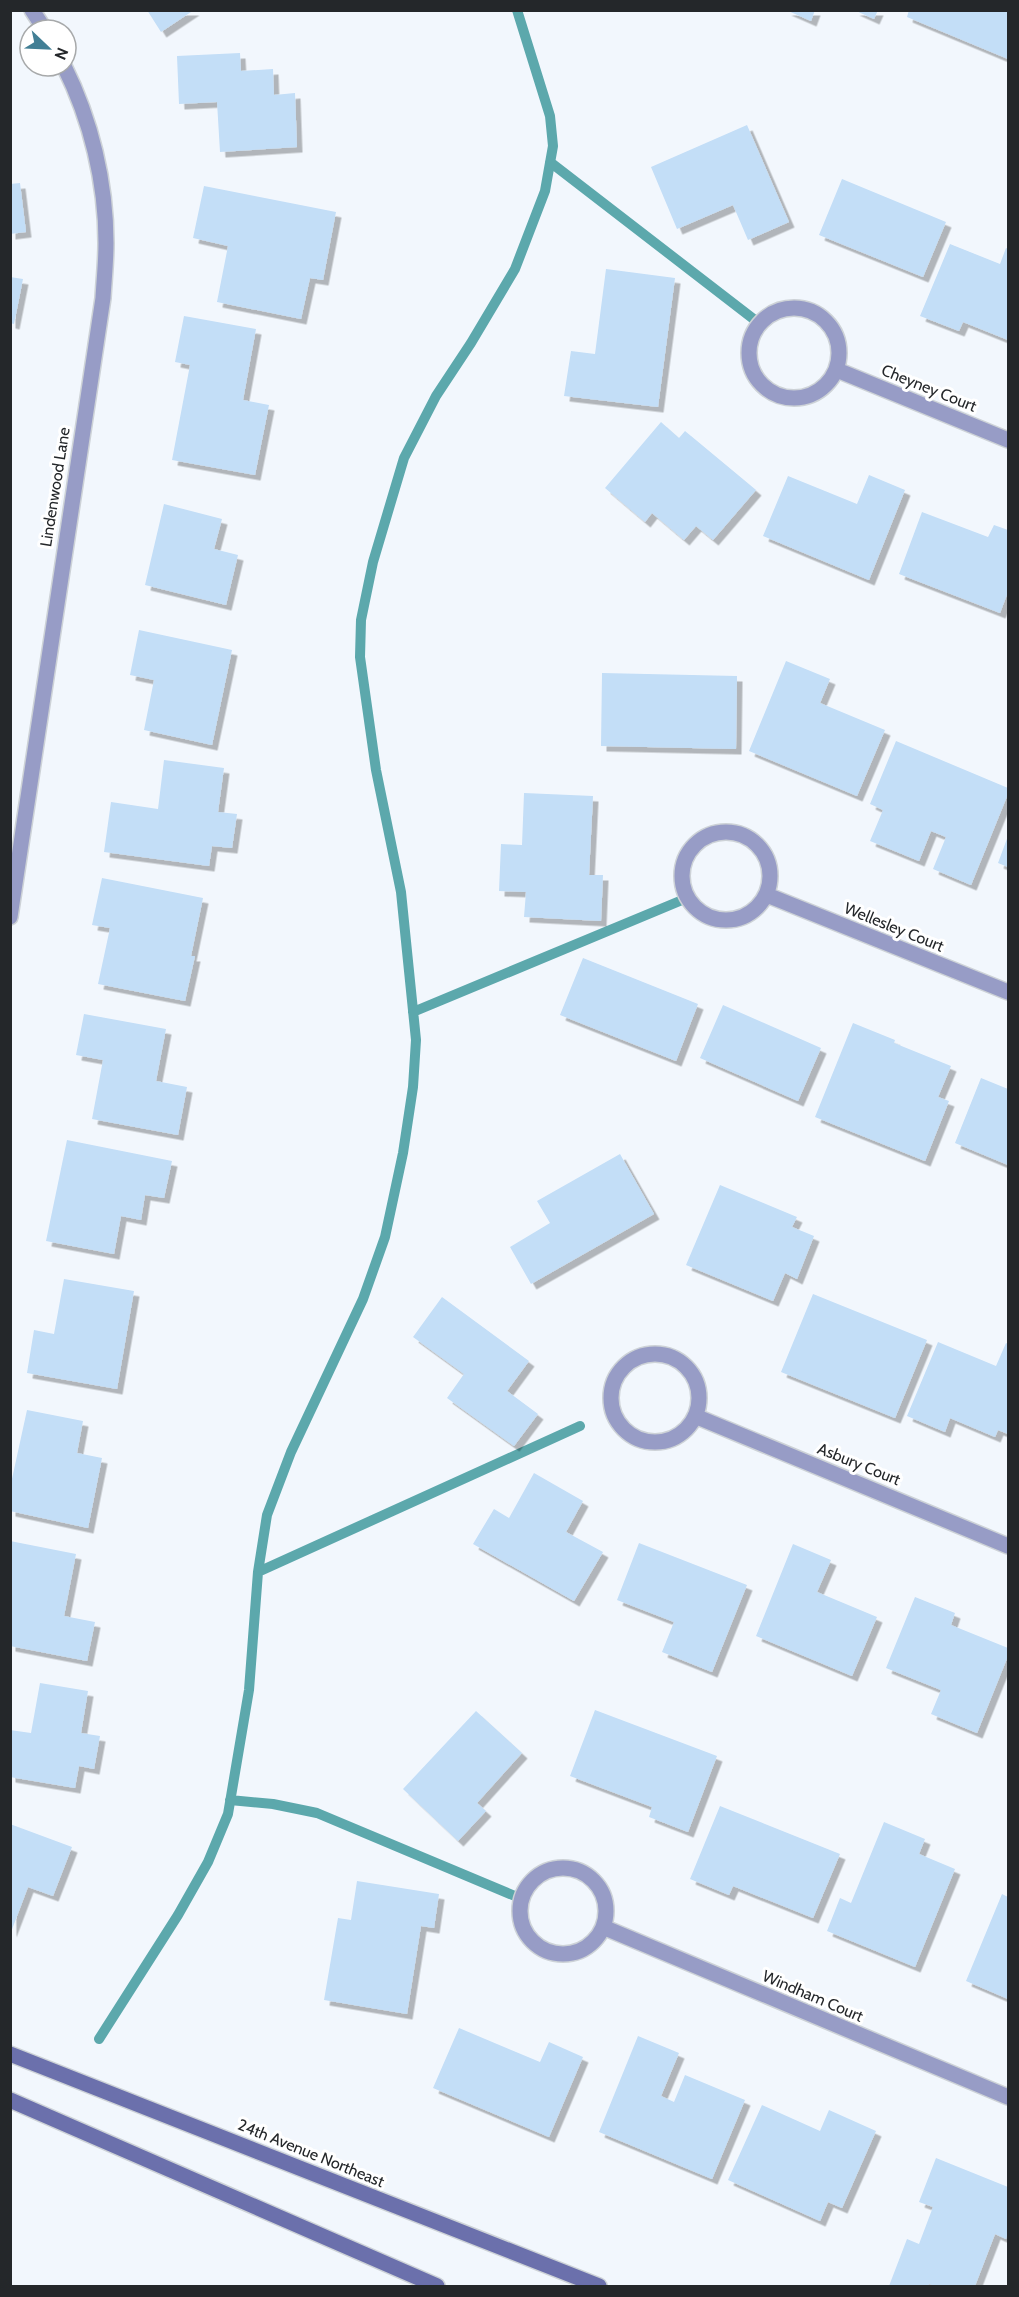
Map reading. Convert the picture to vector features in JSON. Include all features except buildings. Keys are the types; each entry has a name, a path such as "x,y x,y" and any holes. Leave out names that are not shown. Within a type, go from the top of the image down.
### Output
{"street":[{"name":"Lindenwood Lane","path":"10,917 103,287 106,243 99,167 70,78"},
{"path":"797,307 815,312 828,322 837,337 840,355 837,370 833,378 822,389 803,398 785,398 769,391 751,367 749,346 754,331 764,319 778,310 797,307"},
{"name":"Cheyney Court","path":"837,370 1008,440"},
{"path":"726,831 741,834 758,844 768,861 771,875 767,895 750,914 733,920 716,920 696,909 687,898 682,884 682,870 687,855 696,843 716,833 726,831"},
{"name":"Wellesley Court","path":"767,895 1008,992"},
{"path":"662,1354 677,1359 691,1373 699,1391 695,1416 687,1428 675,1437 657,1443 642,1441 623,1429 613,1413 611,1392 615,1378 624,1366 637,1358 662,1354"},
{"name":"Asbury Court","path":"695,1416 1008,1546"},
{"path":"565,1868 577,1870 590,1877 604,1898 606,1912 603,1927 593,1943 583,1950 568,1954 551,1953 532,1942 523,1928 520,1911 522,1899 531,1882 550,1870 565,1868"},
{"name":"Windham Court","path":"603,1927 1008,2097"},
{"name":"24th Avenue Northeast","path":"10,2054 599,2286"},
{"path":"10,2100 437,2286"}],"waterway":[{"path":"99,2039 178,1915 208,1862 228,1814 249,1690 258,1572 267,1515 291,1452 363,1299 385,1237 403,1153 413,1087 416,1040 401,892 376,770 360,657 361,620 373,562 404,458 436,396 515,269 545,191 553,146 550,116 517,10"},
{"path":"550,162 760,324"},
{"path":"413,1012 687,898"},
{"path":"258,1572 580,1426"},
{"path":"230,1800 273,1804 317,1813 522,1899"}]}
